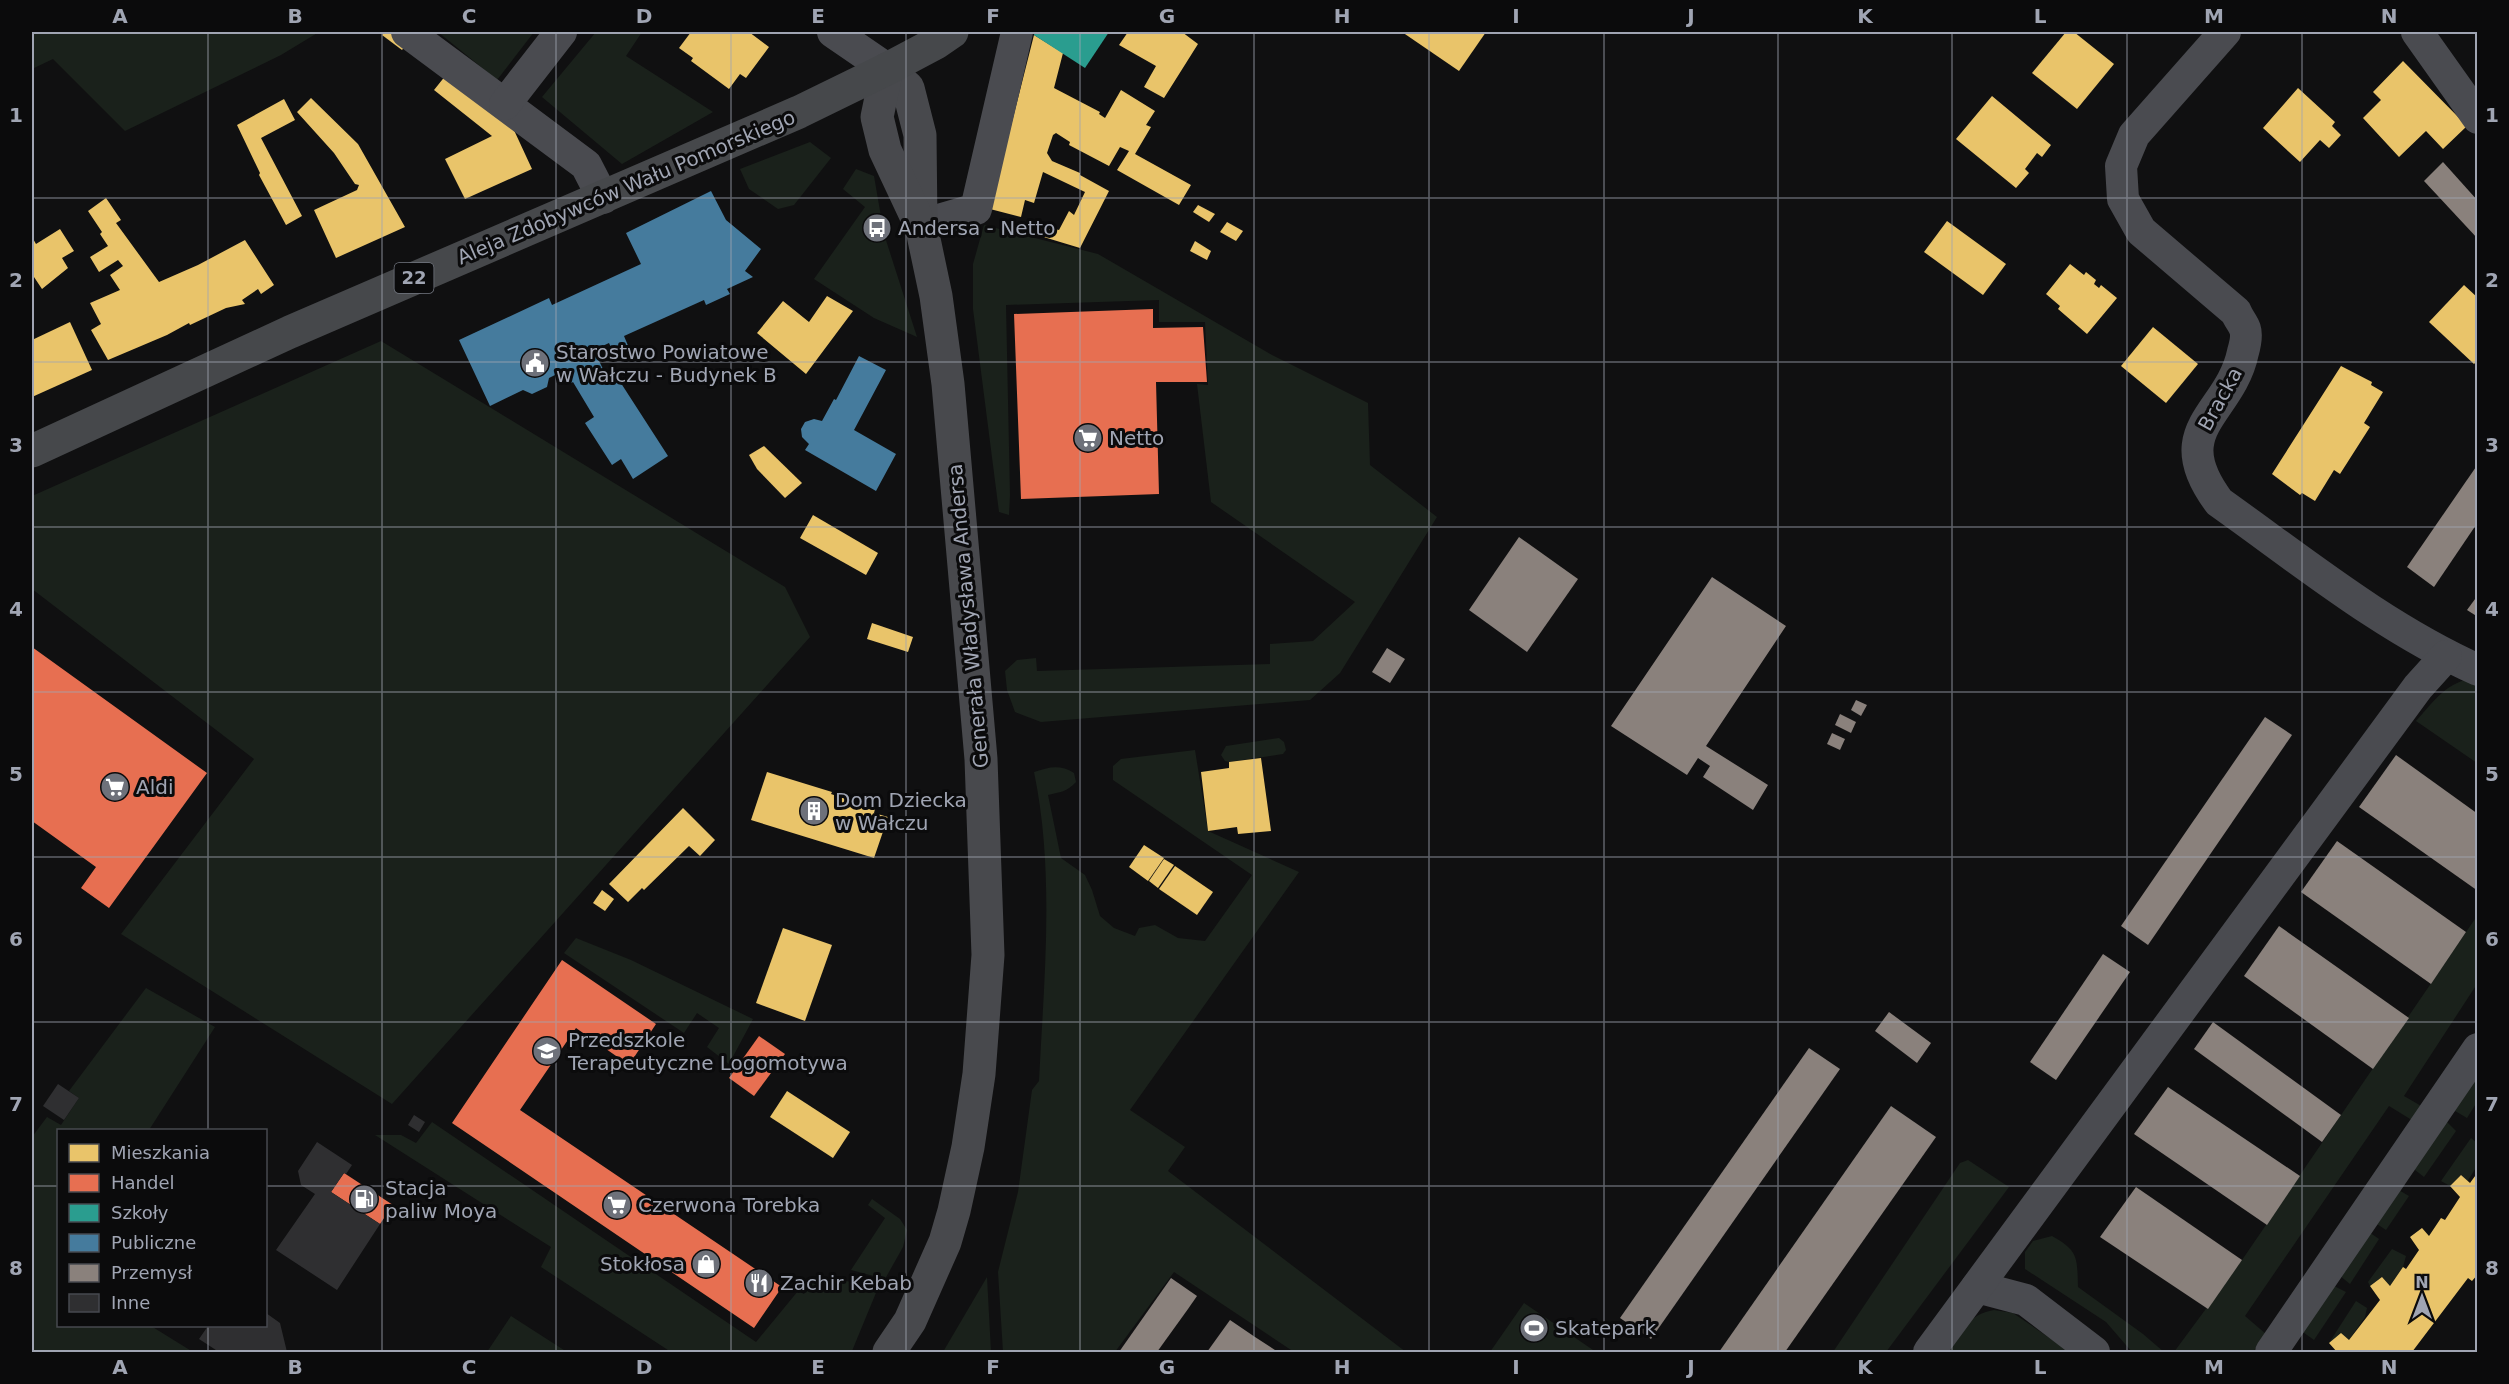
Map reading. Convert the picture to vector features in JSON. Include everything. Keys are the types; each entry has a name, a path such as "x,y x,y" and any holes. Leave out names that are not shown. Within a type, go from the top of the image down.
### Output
{"main road":[{"name":"Aleja Zdobywców Wału Pomorskiego","path":"32,451 290,332 799,112 936,43 952,32"},
{"name":"Generała Władysława Andersa","path":"886,69 908,88 920,135 921,225 936,296 948,384 981,759 988,955 979,1074 968,1147 954,1211 945,1242 910,1321 889,1353"}],"street":[{"path":"407,32 586,165 603,198"},
{"path":"505,104 561,32"},
{"path":"833,32 886,69"},
{"path":"921,225 976,209 1017,32"},
{"name":"Bracka","path":"2225,32 2134,135 2121,166 2123,199 2141,231 2236,312 2246,331 2240,368 2199,431 2197,457 2206,485 2219,502 2392,623 2446,656 2478,670"},
{"path":"2417,32 2478,118"},
{"path":"1929,1353 2411,696 2446,656"},
{"path":"2271,1353 2478,1049"},
{"path":"1977,1287 2026,1300 2094,1353"}],"shaded area":[{"path":"32,32 319,32 281,55 125,131 53,59 32,69"},
{"path":"438,32 534,32 497,80"},
{"path":"596,32 642,32 626,56 713,112 622,164 542,97"},
{"path":"810,142 831,158 794,205 778,209 749,189 740,169"},
{"path":"856,169 874,176 884,234 917,337 874,318 814,279 865,207 843,189"},
{"path":"984,225 1098,254 1272,355 1368,403 1370,465 1437,517 1340,673 1310,700 1041,722 1015,712 1007,690 1005,671 1017,660 1036,658 1037,671 1270,664 1270,644 1313,641 1355,602 1211,502 1197,384 1208,385 1205,322 1159,322 1159,300 1006,305 1009,515 999,512 973,309 973,264"},
{"path":"381,341 785,587 810,637 392,1104 121,934 254,759 32,589 32,496"},
{"path":"2477,677 2477,763 2416,721 2449,687 2466,679"},
{"path":"1279,738 1284,742 1286,750 1283,754 1229,762 1225,761 1221,755 1226,746"},
{"path":"1195,750 1208,831 1299,872 1130,1110 1185,1147 1168,1171 1406,1352 1294,1352 1174,1272 1115,1352 1003,1352 998,1272 1018,1192 1032,1090 1039,1081 1046,887 1040,810 1034,772 1054,767 1064,768 1074,773 1076,782 1070,788 1048,795 1061,858 1085,875 1100,916 1114,928 1135,936 1139,928 1155,925 1178,938 1205,941 1252,875 1113,780 1113,766 1121,759"},
{"path":"2477,916 2477,984 2404,1096 2423,1107 2415,1122 2389,1106 2245,1316 2266,1334 2253,1352 2174,1352 2242,1260"},
{"path":"576,938 631,960 753,1019 729,1064 707,1047 719,1028 697,1013 684,1033 564,953"},
{"path":"146,988 215,1027 150,1129 57,1129 57,1327 153,1327 193,1352 32,1352 32,1137 47,1117 61,1125 79,1098 69,1091"},
{"path":"2477,1073 2477,1102 2467,1118 2450,1108"},
{"path":"2444,1119 2456,1131 2424,1177 2410,1166"},
{"path":"432,1122 756,1342 798,1291 804,1294 815,1278 823,1283 827,1278 838,1285 842,1280 878,1288 852,1351 671,1352 541,1267 551,1247 375,1135 401,1135 416,1143"},
{"path":"2471,1138 2477,1143 2477,1166 2467,1182 2461,1175 2450,1186 2441,1181"},
{"path":"1968,1160 2009,1187 1886,1352 1833,1352 1960,1163"},
{"path":"2397,1189 2409,1196 2386,1230 2374,1222"},
{"path":"872,1199 900,1219 907,1230 903,1247 885,1279 851,1270 885,1218 868,1205"},
{"path":"2366,1230 2379,1239 2350,1284 2339,1275"},
{"path":"2052,1236 2067,1246 2075,1256 2078,1287 2164,1352 2132,1352 2106,1322 2025,1269 2025,1252 2033,1241"},
{"path":"2392,1249 2406,1256 2403,1267 2390,1286 2382,1277 2370,1286 2368,1282"},
{"path":"987,1277 991,1352 943,1352"},
{"path":"2330,1284 2346,1292 2314,1340 2300,1330"},
{"path":"2356,1301 2367,1308 2365,1317 2349,1340 2329,1343"},
{"name":"Skatepark","path":"1524,1303 1596,1352 1490,1352"},
{"path":"1994,1310 2013,1313 2070,1352 1946,1352 1971,1320"},
{"path":"511,1316 567,1352 487,1352"}],"building: Mieszkania":[{"path":"385,32 395,32 408,42 402,50 382,35"},
{"path":"691,32 749,32 769,47 746,78 740,74 729,89 691,61 693,58 679,48"},
{"path":"1128,32 1182,32 1198,44 1164,98 1144,87 1156,66 1119,45"},
{"path":"1402,32 1486,32 1459,71"},
{"path":"2066,32 2074,32 2114,64 2077,109 2032,73"},
{"path":"1034,35 1063,53 1054,88 1100,112 1099,114 1105,118 1121,90 1155,111 1146,125 1151,127 1135,154 1191,185 1179,205 1117,170 1129,151 1120,147 1109,166 1069,145 1070,142 1056,133 1053,135 1047,153 1052,161 1080,173 1109,191 1080,248 1037,235 1040,225 1059,230 1069,211 1074,215 1085,192 1043,172 1034,203 1025,200 1021,217 990,209"},
{"path":"2403,61 2467,126 2443,149 2426,131 2399,157 2363,118 2381,100 2373,92"},
{"path":"446,75 513,128 532,169 465,199 445,159 492,136 434,90"},
{"path":"2298,88 2335,122 2332,126 2341,135 2329,148 2320,140 2300,162 2263,128"},
{"path":"1992,96 2051,145 2042,157 2037,153 2025,169 2029,173 2016,188 1956,139"},
{"path":"311,98 358,144 405,227 336,258 314,210 357,190 359,185 355,184 334,153 297,112"},
{"path":"284,99 295,120 261,138 302,216 286,225 259,175 237,125"},
{"path":"106,198 121,220 116,223 159,282 198,265 245,240 274,285 261,294 258,289 242,300 245,304 226,308 190,325 189,323 108,360 91,330 101,324 90,303 120,290 110,275 123,266 118,260 99,272 90,257 108,246 88,211"},
{"path":"1198,205 1215,214 1209,222 1193,212"},
{"path":"1947,221 2006,264 1983,295 1924,252"},
{"path":"1227,222 1243,231 1236,241 1220,232"},
{"path":"60,229 74,251 62,258 68,268 42,289 32,274 32,237 36,244"},
{"path":"1195,241 1211,251 1207,260 1190,251"},
{"path":"2070,264 2084,275 2086,272 2096,280 2094,284 2099,288 2101,285 2117,298 2087,334 2058,309 2060,306 2046,294"},
{"path":"2464,285 2478,298 2478,360 2474,364 2429,322"},
{"path":"827,296 853,311 806,374 757,333 783,301 809,322"},
{"path":"70,322 92,370 32,397 32,340"},
{"path":"2153,327 2198,364 2166,403 2121,366"},
{"path":"2341,366 2372,382 2371,385 2383,392 2364,423 2370,427 2340,474 2334,470 2315,501 2302,493 2300,495 2272,474"},
{"path":"764,446 802,483 785,498 757,469 749,455"},
{"path":"813,515 878,553 866,575 800,538"},
{"path":"872,623 913,637 908,652 867,639"},
{"path":"1261,758 1271,831 1238,834 1237,827 1208,831 1201,772 1229,768 1229,762"},
{"name":"Dom Dziecka w Wałczu","path":"767,772 832,792 831,794 875,809 874,813 888,817 874,858 751,820"},
{"path":"683,808 715,840 700,856 689,846 644,890 642,888 628,902 609,884"},
{"path":"1144,845 1164,858 1148,881 1129,867"},
{"path":"1164,859 1174,865 1158,888 1149,881"},
{"path":"1175,866 1213,892 1197,915 1159,889"},
{"path":"602,890 614,899 605,911 593,903"},
{"path":"783,928 832,945 805,1021 756,1003"},
{"path":"787,1091 850,1132 833,1158 770,1117"},
{"path":"2478,1172 2478,1274 2472,1281 2468,1278 2412,1352 2337,1352 2329,1343 2341,1333 2349,1340 2380,1300 2370,1286 2382,1277 2390,1286 2419,1250 2410,1237 2422,1228 2429,1236 2441,1218 2445,1220 2460,1197 2450,1186 2461,1175 2470,1183"}],"building: Handel":[{"name":"Netto","path":"1153,309 1153,328 1203,327 1207,382 1156,382 1159,494 1021,499 1014,314"},
{"name":"Aldi","path":"32,647 207,773 109,908 81,888 96,867 32,821"},
{"name":"Czerwona Torebka","path":"562,960 656,1024 629,1065 576,1028 520,1110 782,1287 754,1328 452,1123"},
{"path":"759,1036 785,1054 754,1096 729,1078"},
{"name":"Stacja paliw Moya","path":"344,1173 393,1205 380,1224 331,1192"}],"building: Szkoły":[{"path":"1035,32 1109,32 1085,68 1034,35"}],"building: Publiczne":[{"name":"Starostwo Powiatowe w Wałczu - Budynek B","path":"711,191 726,220 761,249 745,271 753,277 727,289 730,294 706,305 704,300 624,336 629,348 614,354 609,343 594,350 609,382 617,377 668,456 633,479 621,459 612,465 585,423 594,417 573,382 568,385 561,372 549,378 547,387 532,394 523,390 490,406 459,340 549,298 552,305 641,264 626,233"},
{"path":"859,356 886,370 854,430 896,454 876,491 805,450 809,444 802,437 801,429 805,422 814,419 822,421"}],"building: Przemysł":[{"path":"2443,162 2478,201 2478,239 2424,181"},
{"path":"2478,464 2478,522 2434,587 2407,567"},
{"path":"1519,537 1578,579 1527,652 1469,610"},
{"path":"1712,577 1786,626 1706,746 1768,785 1753,810 1703,777 1710,766 1698,758 1687,775 1611,726"},
{"path":"2478,595 2478,617 2467,610"},
{"path":"1387,648 1405,659 1390,683 1372,672"},
{"path":"1856,700 1867,705 1861,716 1851,710"},
{"path":"1840,714 1856,722 1851,733 1835,725"},
{"path":"2265,717 2292,735 2148,945 2121,926"},
{"path":"1832,733 1845,739 1840,750 1827,744"},
{"path":"2396,755 2478,814 2478,891 2359,807"},
{"path":"2337,841 2466,932 2431,984 2301,892"},
{"path":"2279,926 2409,1018 2373,1069 2244,976"},
{"path":"2103,954 2130,972 2056,1080 2030,1062"},
{"path":"1889,1012 1931,1043 1917,1063 1875,1031"},
{"path":"2213,1022 2341,1115 2322,1142 2194,1049"},
{"path":"1809,1048 1840,1069 1651,1339 1620,1318"},
{"path":"2168,1087 2300,1176 2267,1225 2134,1134"},
{"path":"1891,1106 1936,1137 1785,1352 1719,1352"},
{"path":"2136,1187 2242,1260 2208,1309 2100,1237"},
{"path":"1171,1278 1197,1296 1188,1309 1157,1352 1119,1352"},
{"path":"1230,1320 1255,1337 1278,1352 1207,1352"}],"building: Inne":[{"path":"58,1084 79,1098 64,1120 43,1106"},
{"path":"414,1115 425,1122 419,1132 408,1125"},
{"path":"317,1142 352,1165 331,1192 380,1224 337,1290 276,1250 315,1194 301,1185 298,1171"},
{"path":"267,1314 280,1323 287,1352 219,1352 199,1339 207,1327 267,1327"}],"place":[{"name":"Andersa - Netto","path":"877,228"},
{"name":"Starostwo Powiatowe w Wałczu - Budynek B","path":"535,363"},
{"name":"Netto","path":"1088,438"},
{"name":"Aldi","path":"115,787"},
{"name":"Dom Dziecka w Wałczu","path":"814,811"},
{"name":"Przedszkole Terapeutyczne Logomotywa","path":"547,1051"},
{"name":"Stacja paliw Moya","path":"364,1199"},
{"name":"Czerwona Torebka","path":"617,1205"},
{"name":"Stokłosa","path":"706,1264"},
{"name":"Zachir Kebab","path":"759,1283"},
{"name":"Skatepark","path":"1534,1328"}]}
